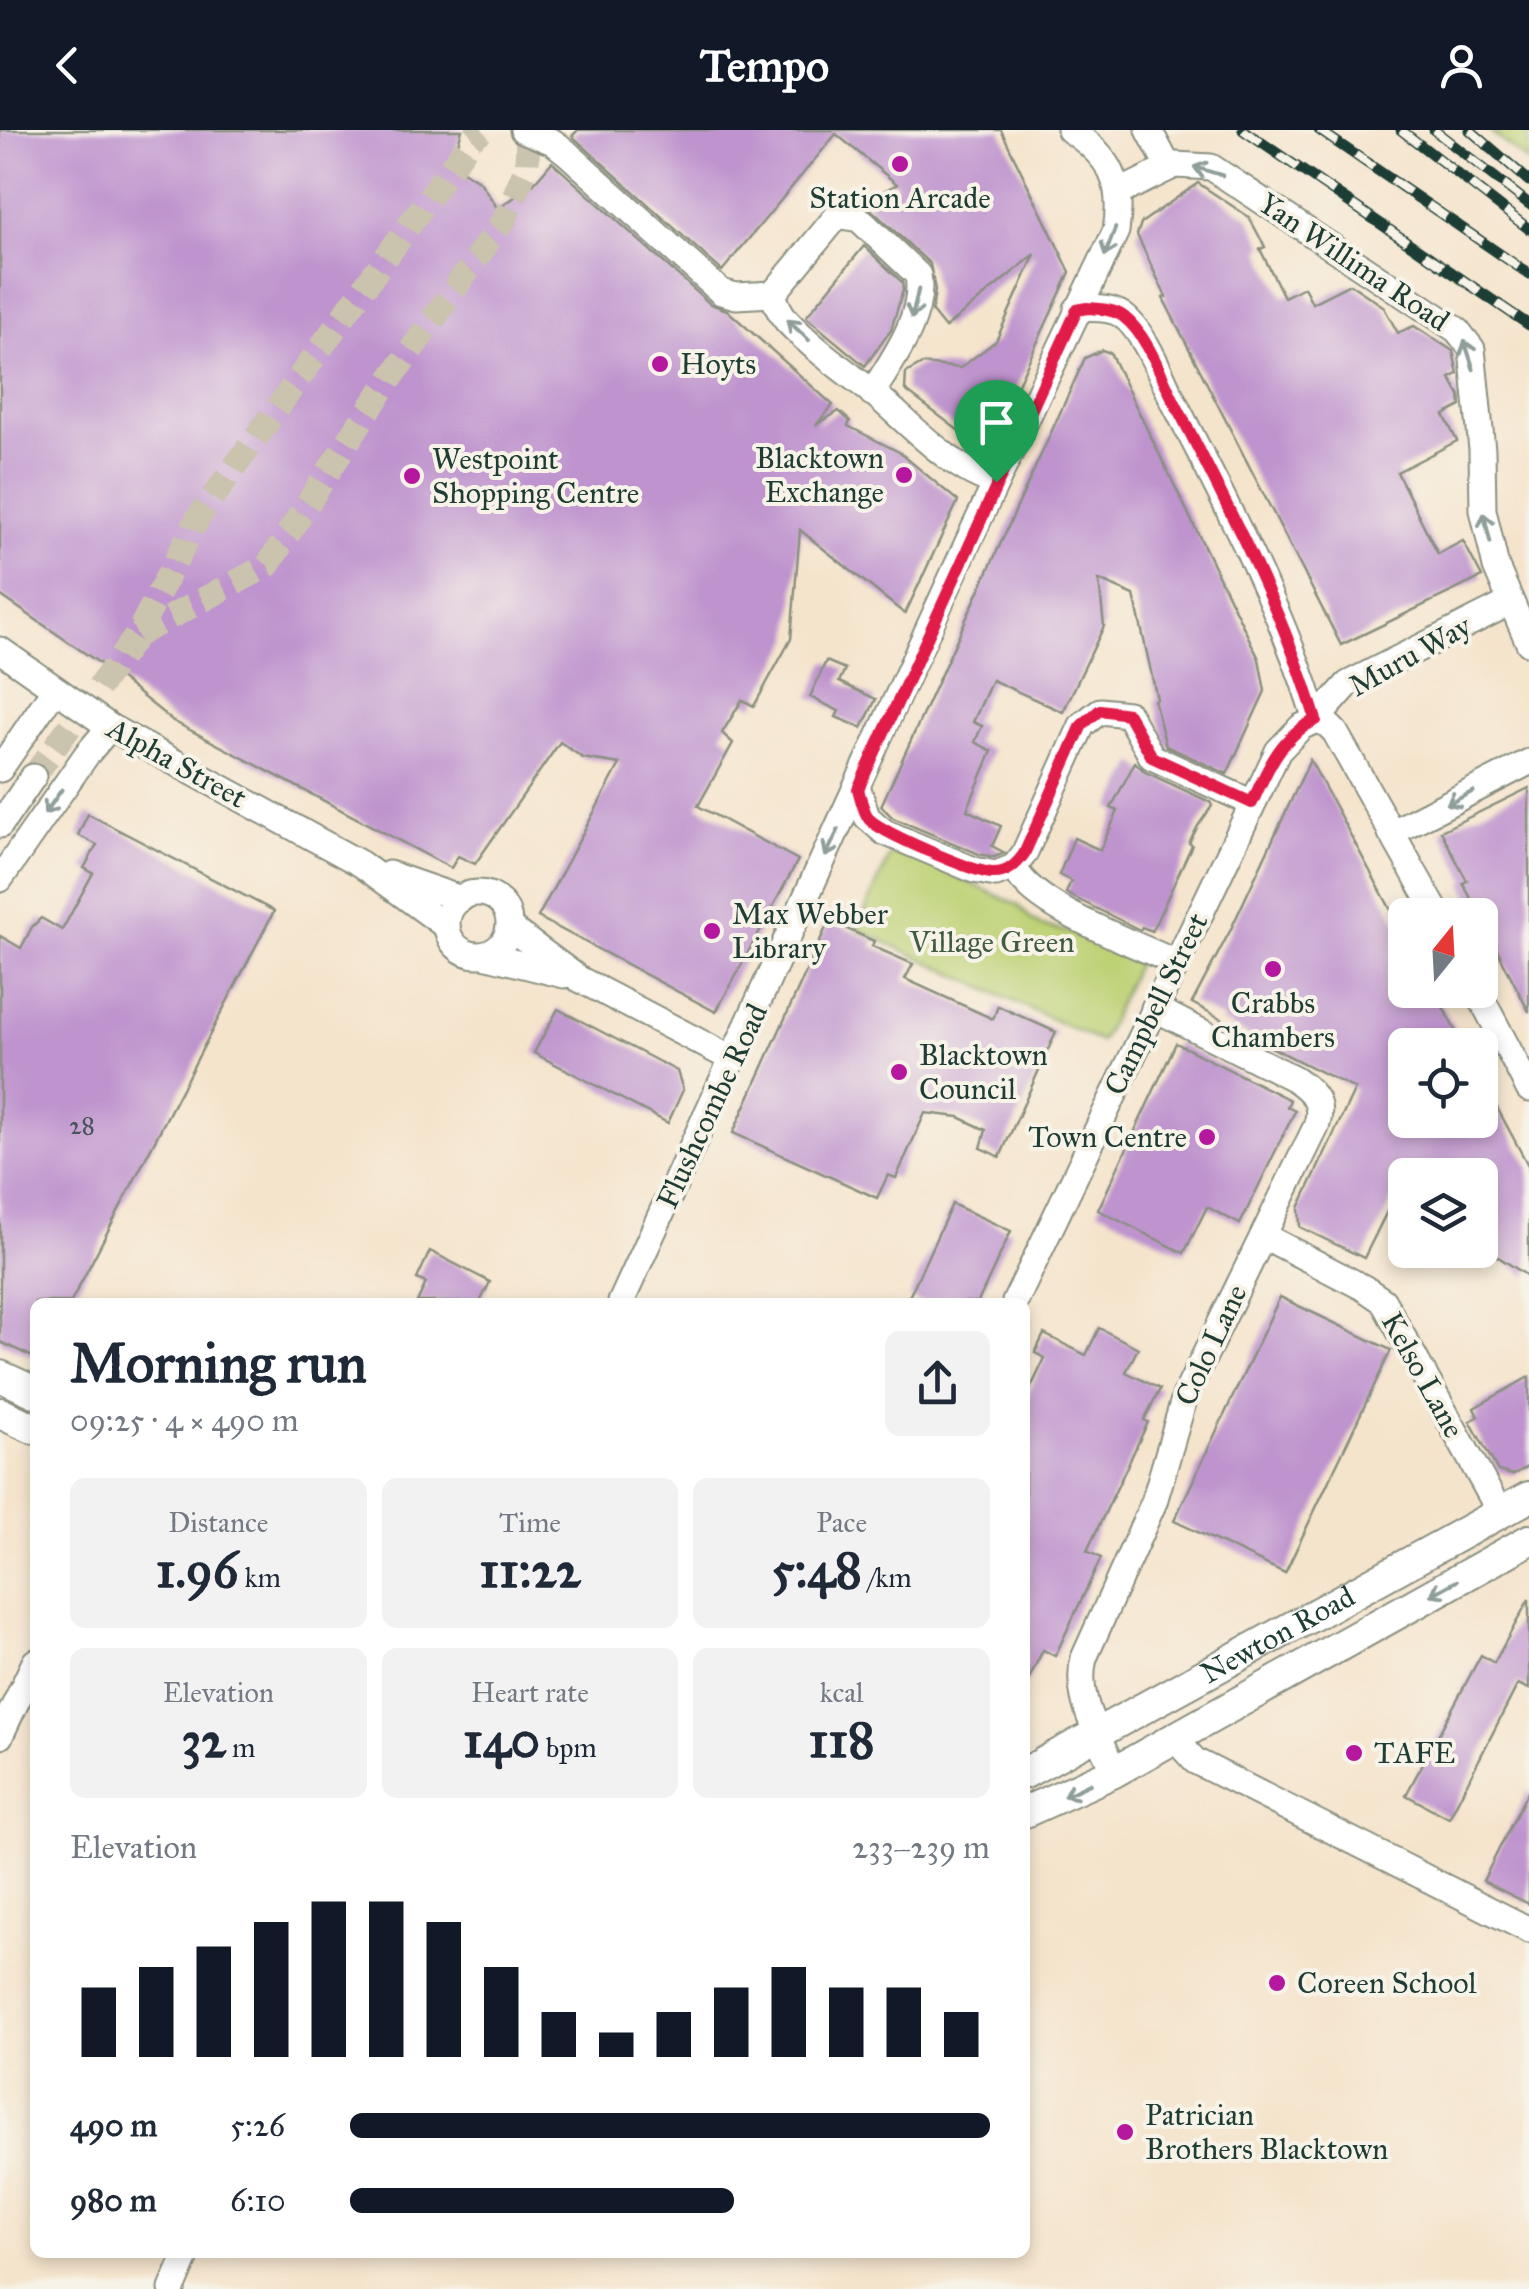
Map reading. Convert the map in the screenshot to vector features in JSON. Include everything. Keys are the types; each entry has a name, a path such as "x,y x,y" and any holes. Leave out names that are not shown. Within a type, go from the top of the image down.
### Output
{"main road":[{"path":"0,1376 30,1390"},
{"path":"0,1413 30,1427"},
{"name":"Newton Road","path":"1030,1771 1529,1497"},
{"name":"Newton Road","path":"1030,1810 1114,1772 1529,1540"},
{"path":"1360,1589 1378,1625"}],"street":[{"path":"523,130 566,152 721,292 736,296 773,294 838,216 859,219 918,275 919,291 906,336 872,393"},
{"path":"1070,130 1106,160 1118,193"},
{"path":"1149,130 1169,168"},
{"name":"Yan Willima Road","path":"1118,193 1175,164 1211,167 1457,330 1472,350 1482,450 1483,510 1496,566 1529,643"},
{"name":"Flushcombe Road","path":"623,1298 996,482 1116,231 1118,193"},
{"path":"773,294 776,306 788,322 872,393 974,475 996,482"},
{"path":"1077,310 1108,310 1123,316 1147,348 1220,492 1298,662 1316,720 1335,732 1428,898"},
{"name":"Muru Way","path":"1316,720 1348,684 1511,602"},
{"name":"Alpha Street","path":"0,650 110,728 361,864 448,927"},
{"path":"0,769 54,690"},
{"path":"858,789 867,817 884,832 974,870 996,874 1014,867 1024,854 1082,725 1100,710 1128,714 1152,757 1252,803"},
{"name":"Campbell Street","path":"1017,1298 1278,751 1301,727 1316,720"},
{"path":"0,879 87,754 110,728"},
{"path":"1391,834 1529,762"},
{"path":"0,825 33,777"},
{"name":"Alpha Street","path":"361,864 461,899"},
{"path":"1014,867 1021,882 1041,899 1176,963"},
{"path":"484,954 501,945 509,927 506,912 497,900 479,894 461,899 450,911 448,927 454,944 461,950 579,978"},
{"path":"509,927 579,978 734,1060"},
{"name":"Colo Lane","path":"1114,1772 1080,1686 1084,1658 1150,1513 1185,1396 1316,1127 1320,1108 1318,1100 1295,1079 1154,1008"},
{"path":"1486,1008 1529,1089"},
{"name":"Kelso Lane","path":"1264,1236 1383,1301 1501,1514"},
{"path":"0,1736 30,1673"},
{"path":"1174,1738 1195,1761 1529,1930"},
{"path":"172,2289 185,2258"}],"green space":[{"path":"1489,130 1529,130 1529,163 1492,133"},
{"name":"Village Green","path":"891,853 924,862 1018,905 1042,926 1083,935 1137,963 1101,1042 857,929"}],"building":[{"name":"Westpoint Shopping Centre","path":"0,130 462,130 452,164 480,182 498,209 533,184 552,162 710,304 727,310 833,405 816,425 839,411 850,421 848,426 899,452 958,501 905,614 800,530 791,639 754,706 742,700 722,733 733,743 698,806 798,860 716,1012 538,917 620,764 583,758 560,742 475,864 458,856 451,868 173,721 108,669 0,595"},
{"path":"578,130 1001,130 1070,272 1012,397 984,442 975,443 905,390 906,373 922,364 960,368 996,341 1035,254 945,328 932,312 935,290 930,264 866,205 897,184 836,134 722,271 572,136"},
{"path":"1198,183 1249,217 1284,297 1304,287 1312,303 1350,284 1383,306 1398,333 1414,326 1453,351 1458,374 1450,378 1461,406 1444,415 1457,441 1397,472 1438,554 1463,541 1482,577 1341,645 1163,298 1166,297 1137,235 1141,223"},
{"path":"864,246 902,282 903,290 891,330 865,366 806,317"},
{"path":"1102,350 1110,353 1259,659 1265,691 1227,774 1166,746 1134,595 1099,580 1104,626 1063,712 992,680 973,722 982,726 975,742 992,751 967,810 1001,826 992,846 1005,853 994,857 979,854 893,818 881,806 1085,358"},
{"path":"826,661 845,669 839,682 876,699 862,728 836,717 839,711 810,697"},
{"path":"1310,760 1388,905 1388,1008 1443,1008 1454,1028 1388,1028 1388,1138 1498,1138 1498,1109 1529,1167 1529,1277 1498,1257 1498,1158 1388,1158 1388,1209 1364,1258 1300,1227 1299,1208 1355,1089 1221,1022 1222,1019 1192,1003"},
{"path":"1135,762 1145,772 1212,806 1189,843 1192,845 1152,931 1142,927 1140,930 1066,893 1071,881 1059,875 1074,838 1100,850 1118,811 1111,808"},
{"path":"1529,788 1529,1012 1498,951 1498,898 1471,898 1463,883 1467,881 1441,831"},
{"path":"88,814 274,911 73,1298 30,1298 30,1356 0,1342 0,936 21,948 41,918 62,930 93,873 84,868 97,845 78,835"},
{"name":"Blacktown Council","path":"829,921 913,964 905,979 993,1019 998,1006 1056,1032 1000,1157 981,1148 986,1130 959,1117 925,1113 896,1178 888,1175 877,1198 733,1133"},
{"path":"558,1009 677,1071 683,1090 668,1123 534,1053"},
{"name":"Town Centre","path":"1176,1043 1290,1100 1287,1107 1295,1111 1240,1224 1207,1207 1184,1253 1098,1210"},
{"path":"952,1204 1011,1231 980,1298 909,1297"},
{"path":"430,1251 490,1282 482,1298 419,1298 426,1283 417,1279"},
{"path":"1280,1297 1391,1350 1285,1573 1174,1521"},
{"path":"1099,1328 1138,1348 1126,1372 1160,1389 1087,1551 1101,1558 1055,1656 1043,1650 1030,1677 1030,1390 1045,1358 1035,1353 1044,1334 1086,1355"},
{"path":"1529,1377 1529,1466 1512,1475 1498,1471 1470,1421 1478,1417 1474,1408"},
{"path":"1529,1599 1529,1689 1518,1684 1449,1818 1406,1795 1481,1655 1494,1663"},
{"path":"1529,1789 1529,1904 1483,1881"}],"tunnel":[{"path":"33,777 137,635 198,518 472,138 483,130"},
{"path":"137,635 268,565 365,415 505,218 527,166 528,130"}],"railway":[{"path":"1243,130 1529,325"},
{"path":"1319,130 1529,274"},
{"path":"1401,130 1529,229"},
{"path":"1434,130 1529,204"},
{"path":"1470,130 1529,181"}],"place":[{"name":"Station Arcade","path":"900,164"},
{"name":"Hoyts","path":"660,364"},
{"name":"Blacktown Exchange","path":"904,475"},
{"name":"Westpoint Shopping Centre","path":"412,476"},
{"name":"Max Webber Library","path":"712,931"},
{"name":"Crabbs Chambers","path":"1273,969"},
{"name":"Blacktown Council","path":"899,1072"},
{"name":"Town Centre","path":"1207,1137"},
{"name":"TAFE","path":"1354,1753"},
{"name":"Coreen School","path":"1277,1983"},
{"name":"Patrician Brothers Blacktown","path":"1125,2132"}],"route":[{"path":"1077,310 1108,310 1123,316 1147,348 1220,492 1298,662 1316,720 1301,727 1278,751 1252,803 1152,757 1128,714 1100,710 1082,725 1024,854 1014,867 996,874 974,870 884,832 867,817 858,789 996,482 1077,310"}]}
